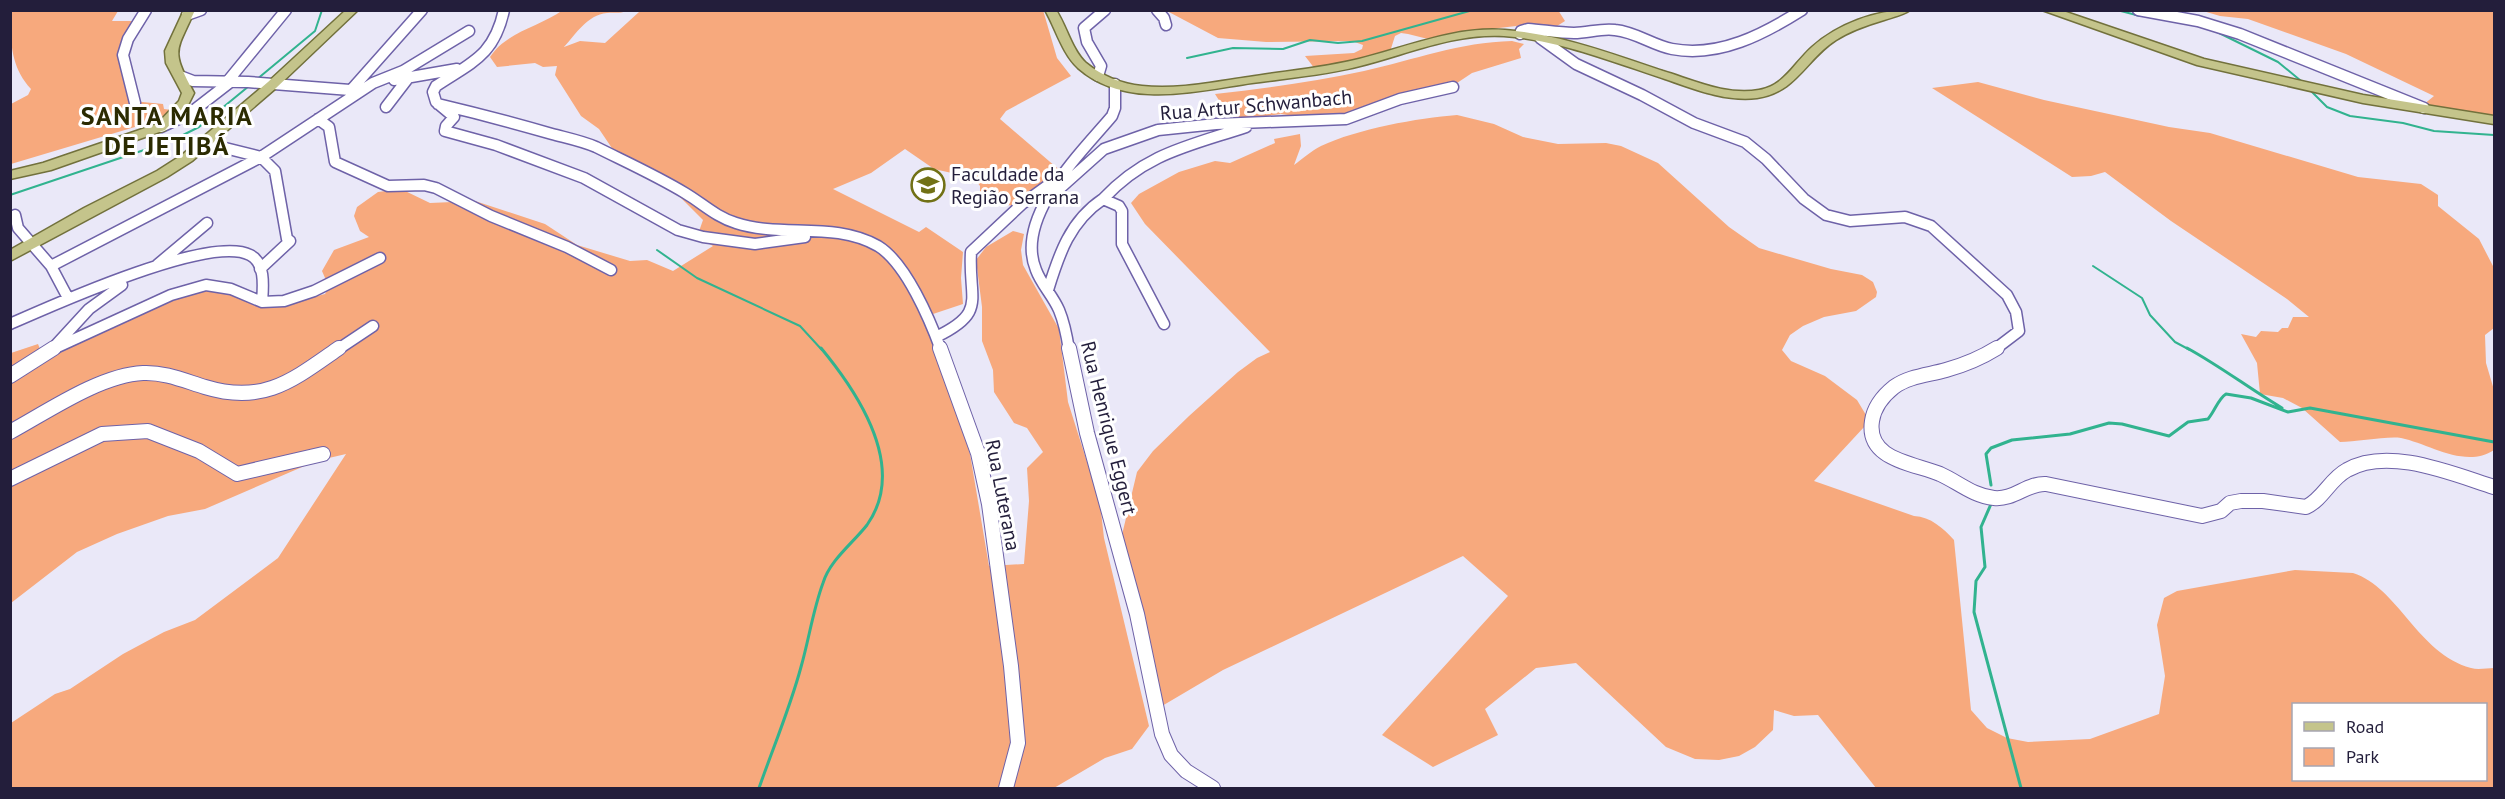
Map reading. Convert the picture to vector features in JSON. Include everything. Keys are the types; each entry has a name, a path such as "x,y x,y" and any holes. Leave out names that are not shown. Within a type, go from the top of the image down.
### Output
{"main road":[{"path":"10,256 162,174 205,142 267,84 353,10"},
{"path":"1050,10 1072,53 1083,66 1115,84 1141,89 1178,90 1311,72 1358,63 1466,36 1500,33 1540,38 1725,93 1756,95 1789,83 1809,57 1834,36 1863,22 1905,10"},
{"path":"2047,10 2168,52 2291,83 2363,99 2494,120"},
{"path":"10,175 46,167 161,126 184,102 188,93 172,63 171,51 188,13"}],"street":[{"path":"135,103 123,56 128,39 146,10"},
{"path":"188,13 201,10"},
{"path":"161,126 189,114 228,82 286,10"},
{"path":"350,90 422,10"},
{"path":"504,10 497,37 492,44 436,86 433,96 438,104 454,117 446,126 445,131 496,145 584,178 678,230 704,237 755,244 830,232"},
{"path":"1098,76 1101,66 1087,42 1084,28 1105,10"},
{"path":"1157,10 1164,18 1166,25"},
{"path":"1520,34 1521,31 1528,29 1577,33 1611,29 1625,31 1672,49 1701,50 1734,44 1766,31 1802,10"},
{"path":"2138,10 2198,21 2224,29 2426,108"},
{"path":"180,76 193,81 248,82 350,90 403,71 469,31"},
{"path":"1540,38 1566,60 1642,95 1682,118 1744,142 1756,150 1825,215 1845,221 1913,218 1928,223 1945,235 1965,257 2001,289 2011,301 2019,321 2019,331 1975,362 1900,383 1880,401 1873,413 1869,429 1872,439 1879,448 1896,460 1932,471 1981,496 2015,498 2040,484 2058,485 2202,516 2221,511 2230,503 2241,501 2263,501 2306,507 2312,505 2323,490 2345,471 2356,465 2371,462 2408,462 2494,487"},
{"path":"51,266 261,157 373,83 461,69"},
{"path":"386,107 409,77"},
{"path":"2360,83 2363,99"},
{"name":"Rua Henrique Eggert","path":"1115,84 1115,108 1112,116 1063,174 1045,202 1030,238 1031,256 1059,310 1068,341 1087,433 1137,614 1162,734 1171,755 1186,771 1213,789"},
{"name":"Rua Artur Schwanbach","path":"1045,202 1104,149 1124,140 1158,130 1216,124 1346,119 1400,99 1453,87"},
{"path":"438,104 508,121 592,146 666,182 717,215 735,223 764,230 830,232"},
{"path":"318,119 328,127 335,162 388,186 424,185 436,188 491,216 567,247 611,270"},
{"path":"1047,290 1064,240 1089,208 1103,199 1121,178 1150,160 1256,123"},
{"path":"205,142 261,157 275,171 280,190 280,208 287,239 290,241 260,269"},
{"path":"936,337 956,329 974,310 971,252 1022,204 1063,174"},
{"path":"1103,199 1119,206 1122,211 1122,244 1164,324"},
{"path":"15,215 14,229 33,242 51,266 68,298"},
{"path":"51,350 89,309 110,292 151,269 207,223"},
{"name":"Rua Luterana","path":"830,232 855,236 879,247 892,258 907,279 936,337 978,453 989,504 1011,666 1018,743 1006,789"},
{"path":"10,324 68,298 151,269 199,254 240,250 252,255 260,269 263,277 262,302"},
{"path":"10,376 51,350 154,302 206,285 231,289 262,302 284,301 314,291 380,258"},
{"path":"10,432 113,380 143,373 184,379 232,393 259,393 288,380 373,326"},
{"path":"10,479 102,434 148,431 199,451 237,474 323,454"}],"green space":[{"path":"11,10 118,11 112,21 139,21 126,52 135,82 132,93 127,98 132,101 163,104 164,109 172,110 155,121 11,164 11,104 28,95 31,89 15,62 11,42"},
{"path":"563,10 626,11 594,17 582,26 564,47 580,41 605,43 639,12 634,11 1043,10 1057,58 1071,76 1006,111 1000,119 1063,173 1014,206 988,202 980,197 980,186 974,178 934,169 905,149 871,173 833,189 919,232 926,227 963,252 961,278 963,304 927,316 970,454 989,566 1024,564 1029,501 1027,468 1043,452 1027,428 1014,423 994,392 993,370 982,341 982,307 976,260 986,247 1013,231 1024,234 1021,250 1023,265 1059,329 1068,402 1100,503 1104,538 1149,726 1132,749 1105,758 1054,788 11,788 11,723 55,694 70,689 123,654 164,632 195,620 278,558 346,454 316,461 205,509 168,516 117,534 77,552 11,603 11,353 38,344 40,349 202,288 228,293 271,308 325,294 329,287 322,271 334,250 369,237 360,231 354,216 357,207 378,192 401,189 430,203 475,201 545,224 577,245 630,261 647,260 673,271 713,246 697,237 703,220 670,187 622,163 599,129 581,116 555,75 557,66 543,67 535,63 497,67 490,57 497,48 514,36"},
{"path":"1558,10 1565,21 1554,28 1525,25 1436,41 1401,33 1395,36 1388,58 1318,73 1305,56 1354,53 1362,49 1363,45 1352,41 1266,42 1218,38 1167,11"},
{"path":"2203,11 2494,11 2494,121 2452,116 2423,105 2434,96 2346,54 2248,19 2220,16"},
{"path":"1512,41 1524,44 1519,49 1521,58 1472,73 1454,85 1329,121 1281,114 1232,121 1215,94 1327,78 1456,48"},
{"path":"1978,82 2044,100 2169,127 2210,133 2358,177 2421,184 2438,195 2438,206 2479,239 2494,268 2494,328 2485,335 2486,363 2494,390 2494,450 2471,457 2459,456 2401,438 2340,442 2302,408 2283,398 2260,394 2257,363 2241,334 2256,337 2261,331 2278,332 2282,328 2288,328 2293,317 2309,317 2287,299 2171,221 2105,172 2091,176 2072,177 1932,88"},
{"path":"1457,115 1494,124 1523,137 1558,144 1606,143 1621,146 1658,163 1729,227 1759,248 1831,269 1862,275 1873,282 1877,292 1876,297 1856,311 1824,317 1803,326 1790,335 1782,350 1791,361 1825,376 1857,400 1866,415 1865,426 1814,481 1914,516 1926,518 1941,527 1954,540 1971,710 1987,728 2007,738 2028,742 2090,739 2159,714 2165,676 2157,625 2164,598 2177,591 2295,570 2353,573 2369,581 2383,592 2436,649 2452,660 2474,669 2494,668 2494,788 1876,788 1818,715 1794,716 1774,710 1773,730 1755,747 1739,756 1719,760 1695,759 1666,747 1576,663 1536,668 1485,709 1498,735 1433,767 1382,735 1508,596 1463,556 1223,670 1162,706 1121,539 1137,472 1153,451 1189,416 1238,372 1257,358 1270,352 1145,224 1131,203 1139,194 1179,172 1215,161 1230,163 1275,143 1274,139 1300,134 1301,146 1294,165 1321,146 1336,140 1352,134 1406,122"}],"waterway":[{"path":"256,80 315,31 322,10"},
{"path":"1187,58 1233,48 1283,49 1310,40 1338,43 1362,41 1473,10"},
{"path":"2117,10 2140,16"},
{"path":"2217,32 2278,62 2306,85"},
{"path":"10,195 171,141 199,127 249,86"},
{"path":"2310,90 2327,107 2350,116 2403,123 2434,131 2494,135"},
{"path":"657,250 697,278 800,326 822,350"},
{"path":"2093,266 2142,298 2150,315 2175,342 2190,350"},
{"path":"759,788 797,682 816,604 826,575 836,559 867,525 878,503 882,479 880,456 874,432 850,387 821,348"},
{"path":"2187,348 2282,408"},
{"path":"1991,485 1986,454 1991,448 2012,440 2070,434 2109,423 2169,436 2188,422 2208,419 2226,394 2251,398 2288,412 2310,408 2494,442"},
{"path":"1991,504 1981,527 1985,567 1976,581 1974,612 2021,788"}],"place":[{"name":"Faculdade da Região Serrana","path":"928,185"}],"district":[{"name":"SANTA MARIA DE JETIBÁ","path":"167,130"}]}
